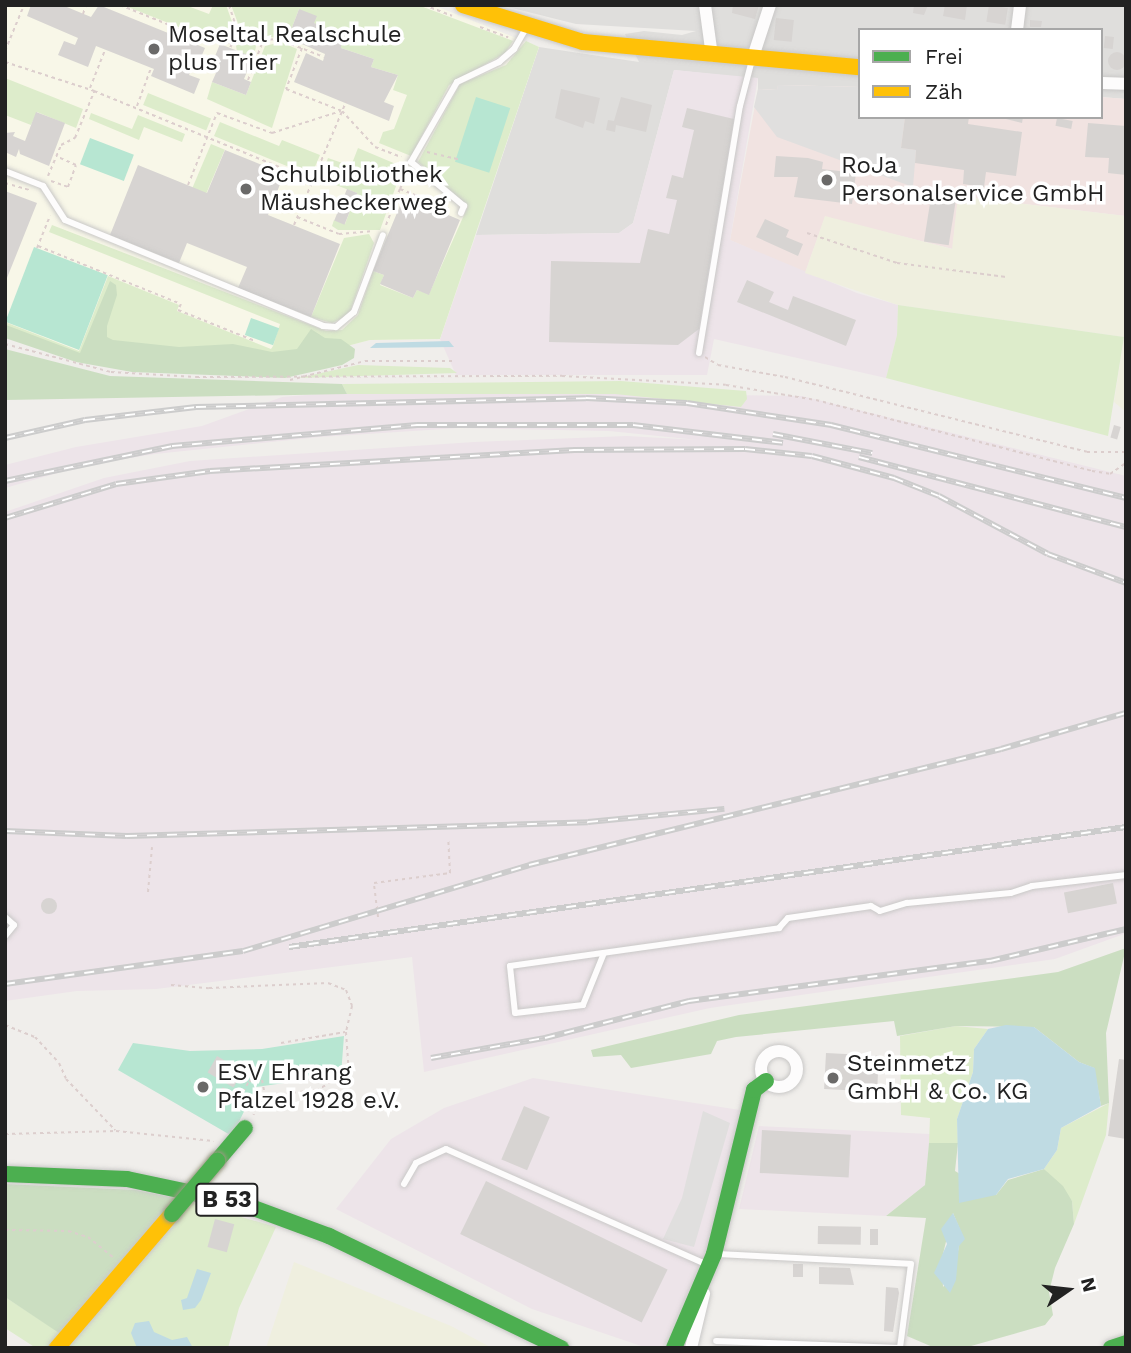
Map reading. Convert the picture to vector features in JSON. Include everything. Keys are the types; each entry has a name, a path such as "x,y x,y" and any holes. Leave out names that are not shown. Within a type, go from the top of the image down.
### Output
{"street":[{"path":"463,5 583,42 752,60 858,67"},
{"path":"705,5 712,56"},
{"path":"752,60 770,5"},
{"path":"1017,28 1020,5"},
{"path":"1103,83 1126,84"},
{"path":"692,1346 754,1090 765,1082"},
{"path":"57,1348 128,1270 245,1128"},
{"name":"B 53","path":"5,1174 127,1179 240,1203 329,1236 561,1348"},
{"path":"674,1348 712,1260"},
{"path":"1111,1348 1126,1343"}],"lane":[{"path":"461,213 464,206 411,162 457,82 499,62 514,49 527,26"},
{"path":"699,353 740,106 752,60"},
{"path":"5,171 43,186 54,208 65,220 323,326 336,327 354,312 383,235"},
{"path":"604,953 583,1005 515,1013 510,966 779,928 788,918 871,906 880,911 907,903 1011,894 1032,886 1126,875"},
{"path":"5,917 14,925 5,936"},
{"path":"404,1184 416,1163 446,1149 712,1260 912,1264 900,1348 716,1341"}],"path":[{"path":"5,51 24,5"},
{"path":"83,13 86,5"},
{"path":"120,5 209,41 215,37 232,44"},
{"path":"229,5 237,30 230,48"},
{"path":"237,30 263,40 278,38 324,57"},
{"path":"247,80 263,40"},
{"path":"297,217 339,234 359,230 383,235 411,162 375,147 342,111 286,89 302,48"},
{"path":"89,89 105,50"},
{"path":"5,61 89,89 313,181"},
{"path":"136,108 150,68"},
{"path":"56,156 76,165 68,187 47,178 56,156 61,145 75,138 94,91"},
{"path":"294,225 346,102"},
{"path":"188,186 217,113 272,133 342,111"},
{"path":"419,149 457,159"},
{"path":"400,189 461,213"},
{"path":"54,208 38,247 181,304 178,310 255,341"},
{"path":"807,233 927,270 1006,277"},
{"path":"5,344 111,372 289,380 562,376 726,385 816,400 1092,471 1110,474 1126,463"},
{"path":"699,353 718,365 785,377 1087,452 1126,452"},
{"path":"289,380 365,361 454,361"},
{"path":"378,917 374,883 450,873 448,838"},
{"path":"148,892 152,847"},
{"path":"171,985 209,988 338,984 352,1006 346,1032 349,1070 339,1079 317,1090 265,1096"},
{"path":"5,1025 35,1037 59,1063 66,1079 116,1131"},
{"path":"281,1043 346,1032"},
{"path":"222,1088 240,1098 249,1081 262,1080 265,1096 245,1128"},
{"path":"5,1134 116,1131 235,1142"},
{"path":"5,1230 68,1231 88,1237 128,1270"}],"shaded area":[{"path":"5,5 433,5 539,47 440,339 370,340 274,365 79,359 5,333"},
{"path":"500,5 1126,5 1126,99 1103,97 1103,28 858,28 858,87 779,85 778,90 758,89 758,79 674,70 633,223 619,233 476,235 539,47 639,62 625,34 644,31 682,35 696,31 576,24"},
{"path":"674,70 758,78 730,240 857,293 898,305 897,335 886,378 714,339 707,375 456,375 440,339 476,235 619,233 633,223"},
{"path":"778,85 858,87 858,119 1103,119 1103,97 1126,99 1126,216 958,196 953,249 825,217 805,273 730,240 758,89 777,90"},
{"path":"778,85 858,87 858,119 905,119 901,148 916,150 913,187 777,137 754,107 758,89 777,90"},
{"path":"370,390 802,396 1126,476 1124,934 1055,959 710,1008 424,1072 412,957 156,989 77,991 5,1001 5,512 104,478 190,461 474,442 627,436 698,440 609,431 459,428 320,437 155,454 86,465 5,488 5,465 76,447 202,426 282,397"},
{"path":"533,1078 740,1110 709,1245 663,1348 647,1348 532,1309 336,1209 391,1139 444,1108"},
{"path":"703,1111 730,1123 694,1247 663,1239 682,1198"},
{"path":"759,1126 930,1134 925,1185 886,1216 739,1209"}],"green space":[{"path":"123,5 185,5 209,14 213,5 226,5 235,30 230,42 216,36 209,39"},
{"path":"231,5 418,5 513,41 505,53 449,85 411,156 379,143 383,132 394,129 407,95 393,90 398,75 371,67 374,59 341,48 299,9 288,38 267,37 239,26"},
{"path":"246,36 253,39 256,46 253,53 246,56 239,53 236,46 239,39"},
{"path":"526,41 539,47 440,339 370,340 274,365 79,359 5,333 5,322 79,351 108,276 179,305 177,311 271,349 273,346 280,324 49,232 52,225 326,331 342,330 358,315 373,271 384,275 380,285 413,298 417,290 429,294 468,206 418,162 460,84 506,65"},
{"path":"281,42 297,49 272,128 207,99 212,82 246,95 265,46"},
{"path":"5,78 83,109 76,128 37,112 31,125 5,115"},
{"path":"148,93 211,118 206,131 143,105"},
{"path":"476,97 510,108 489,173 455,162"},
{"path":"91,113 132,129 138,115 185,134 182,142 144,127 139,140 89,119"},
{"path":"220,122 279,146 282,140 320,155 311,176 214,136"},
{"path":"90,138 134,155 124,181 80,164"},
{"path":"211,144 225,150 206,194 192,188"},
{"path":"358,148 403,167 380,230 338,230 332,226 334,220 345,224 357,193 320,179 328,158 351,166"},
{"path":"958,196 1126,216 1126,412 1114,402 1124,337 898,305 805,273 825,216 952,249"},
{"path":"369,234 374,243 349,315 332,323 311,317 344,238"},
{"path":"34,247 108,275 79,350 5,322"},
{"path":"110,281 116,285 117,295 107,326 107,337 113,340 179,347 233,344 272,352 297,349 311,329 325,338 341,339 355,349 354,358 342,365 285,378 132,372 76,362 5,338 6,325 80,353"},
{"path":"898,305 1124,337 1108,436 886,378 897,335"},
{"path":"251,318 279,328 273,345 245,335"},
{"path":"5,349 110,376 342,384 347,394 5,400"},
{"path":"358,365 450,368 457,373 298,378"},
{"path":"621,381 746,391 747,399 741,407 615,394 347,394 342,384"},
{"path":"1126,948 1106,1033 1109,1103 1101,1106 1094,1068 1079,1062 1034,1027 956,1026 897,1036 894,1021 736,1037 717,1041 711,1054 631,1068 621,1055 593,1057 591,1050 739,1015 1058,972"},
{"path":"956,1026 988,1029 974,1049 973,1072 957,1119 958,1143 929,1143 930,1118 901,1115 900,1036"},
{"name":"ESV Ehrang Pfalzel 1928 e.V.","path":"344,1036 341,1075 256,1087 232,1136 118,1070 133,1043 190,1051 262,1049"},
{"path":"1109,1103 1106,1135 1074,1224 1072,1201 1044,1169 1057,1150 1061,1128"},
{"path":"929,1143 958,1143 955,1171 996,1195 1008,1180 1044,1169 1063,1186 1072,1201 1074,1224 1055,1268 1049,1292 1053,1315 1045,1325 964,1348 935,1348 907,1336 926,1218 886,1216 925,1185","holes":["953,1213 961,1232 954,1274 943,1287 942,1258"]},
{"path":"5,1184 136,1190 176,1198 59,1333 5,1297"},
{"path":"176,1198 276,1227 239,1308 228,1348 36,1348 5,1328 5,1297 59,1332"},
{"path":"294,1262 451,1326 492,1348 266,1348"}],"water":[{"path":"449,341 454,347 370,348 376,343"},
{"path":"1006,1025 1034,1027 1079,1062 1095,1068 1101,1106 1061,1128 1057,1150 1044,1169 1008,1179 996,1195 959,1203 957,1119 973,1072 974,1049 988,1029"},
{"path":"953,1213 965,1239 959,1246 956,1280 950,1293 934,1273 947,1244 941,1229"},
{"path":"197,1269 211,1273 201,1300 195,1308 183,1310 181,1300 187,1298"},
{"path":"149,1321 154,1332 172,1340 187,1337 193,1348 137,1348 131,1333 135,1323"}],"building":[{"name":"Moseltal Realschule plus Trier","path":"31,5 62,5 91,17 99,5 205,48 199,62 211,66 220,44 253,57 244,79 251,82 246,95 212,82 216,73 193,65 189,75 200,79 194,94 151,76 154,69 96,46 88,67 58,55 64,41 75,45 78,38 27,16"},
{"path":"733,5 759,5 755,19 732,13"},
{"path":"914,5 928,5 924,15 913,13"},
{"path":"945,5 967,5 965,20 943,16"},
{"path":"989,5 1008,8 1005,25 986,22"},
{"path":"299,9 317,16 314,23 342,34 341,48 374,59 371,67 398,75 384,102 394,106 389,121 294,82 306,53 323,61 325,54 288,38"},
{"path":"776,18 794,20 792,42 774,40"},
{"path":"1030,20 1042,21 1041,27 1030,27"},
{"path":"1105,36 1114,37 1113,49 1104,48"},
{"path":"1113,52 1121,52 1126,61 1124,68 1113,70 1108,65 1108,57"},
{"path":"561,89 600,98 594,124 585,121 583,128 555,118"},
{"path":"621,97 652,105 646,132 616,125 615,132 606,130 608,120 614,121"},
{"path":"687,108 734,119 699,329 678,345 549,342 551,261 640,263 648,229 669,234 677,200 666,198 672,175 683,178 694,130 682,127"},
{"path":"36,112 65,123 49,166 20,154 19,149 16,157 5,152 5,133 15,132 13,136 25,141"},
{"path":"905,119 969,119 968,124 1022,132 1016,176 986,172 984,187 963,184 964,170 915,163 916,150 901,148"},
{"path":"1006,119 1023,119 1022,123"},
{"path":"1057,119 1073,121 1071,129 1055,126"},
{"path":"1088,123 1126,126 1126,175 1108,173 1109,158 1085,157"},
{"path":"225,150 284,174 268,215 340,244 311,317 238,288 247,267 187,243 179,263 110,235 138,165 207,193"},
{"name":"RoJa Personalservice GmbH","path":"776,156 808,158 823,162 822,169 856,173 852,204 794,197 798,177 774,177"},
{"path":"347,189 357,193 344,225 334,221"},
{"path":"5,191 37,203 5,283"},
{"path":"404,196 460,220 429,295 417,290 413,298 380,284 384,275 373,271"},
{"path":"931,197 956,201 949,245 924,241"},
{"path":"765,219 789,230 786,237 803,244 798,256 756,237"},
{"path":"747,280 774,292 769,302 788,310 793,296 856,320 846,346 737,302"},
{"path":"1114,425 1121,427 1117,439 1110,437"},
{"path":"1113,883 1117,904 1068,913 1064,893"},
{"path":"49,898 57,906 49,914 41,906"},
{"path":"826,1053 879,1056 877,1092 824,1089"},
{"path":"217,1056 243,1071 233,1087 208,1072"},
{"path":"1119,1059 1126,1060 1126,1139 1108,1136"},
{"path":"524,1106 550,1117 527,1170 501,1159"},
{"path":"762,1130 851,1135 849,1178 760,1173"},
{"path":"486,1181 668,1270 642,1323 460,1234"},
{"path":"215,1219 234,1224 227,1252 207,1247"},
{"path":"818,1226 861,1227 861,1245 818,1244"},
{"path":"870,1229 878,1229 878,1245 870,1245"},
{"path":"793,1264 803,1264 803,1277 793,1277"},
{"path":"819,1267 850,1268 854,1285 819,1284"},
{"path":"886,1287 898,1288 899,1293 893,1332 884,1331"}],"railway":[{"path":"5,438 85,420 196,407 586,398 687,403 831,425 1126,498"},
{"path":"5,481 172,446 417,425 633,425 783,443"},
{"path":"773,434 872,453"},
{"path":"5,518 116,484 210,471 574,450 745,449 812,456 894,478 939,496 1048,554 1126,583"},
{"path":"859,457 1126,527"},
{"path":"5,984 243,951 529,865 1001,749 1126,713"},
{"path":"5,831 127,836 588,822 724,809"},
{"path":"289,947 1126,827"},
{"path":"431,1058 545,1038 689,1001 990,961 1126,929"}],"traffic: fast":[{"path":"674,1348 714,1254 754,1090 766,1081"},
{"path":"217,1161 245,1128"},
{"path":"172,1214 217,1161"},
{"path":"5,1174 127,1179 240,1203 329,1236 561,1348"},
{"path":"1111,1348 1126,1343"}],"traffic: slow":[{"path":"463,5 583,42 858,67"},
{"path":"57,1348 172,1214"}],"place":[{"name":"Moseltal Realschule plus Trier","path":"154,49"},
{"name":"RoJa Personalservice GmbH","path":"827,180"},
{"name":"Schulbibliothek Mäusheckerweg","path":"246,189"},
{"name":"Steinmetz GmbH & Co. KG","path":"833,1078"},
{"name":"ESV Ehrang Pfalzel 1928 e.V.","path":"203,1087"}]}
